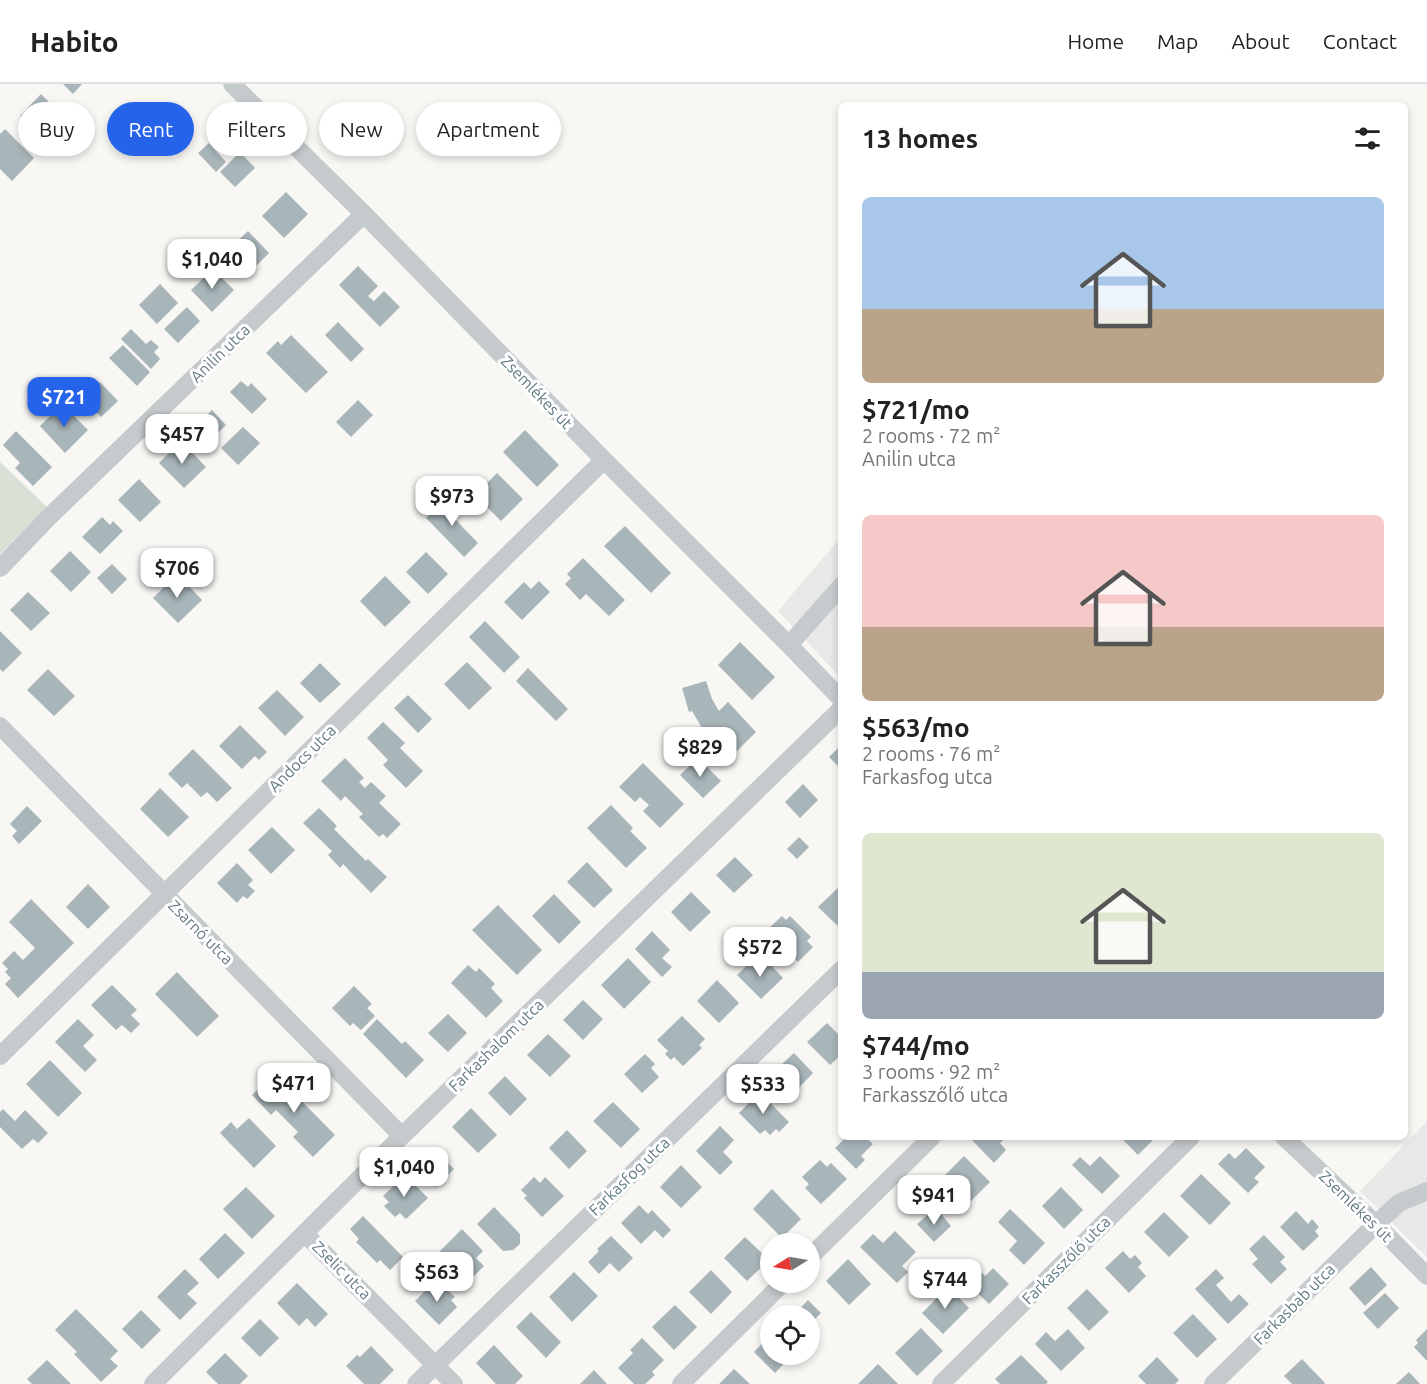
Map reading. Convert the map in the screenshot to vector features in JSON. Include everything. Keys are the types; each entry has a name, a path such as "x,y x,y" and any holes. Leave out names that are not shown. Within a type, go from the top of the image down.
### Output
{"street":[{"name":"Zsemlékes út","path":"232,84 364,214 838,696"},
{"name":"Anilin utca","path":"0,568 364,214"},
{"name":"Andocs utca","path":"0,1056 604,460"},
{"path":"789,645 838,590"},
{"name":"Farkashalom utca","path":"153,1384 402,1136 838,712"},
{"name":"Zsarnó utca","path":"0,726 402,1136"},
{"name":"Farkasfog utca","path":"416,1384 838,973"},
{"path":"820,1247 929,1140"},
{"name":"Farkasszőlő utca","path":"941,1384 1188,1140"},
{"name":"Zsemlékes út","path":"1287,1140 1427,1276"},
{"name":"Farkasbab utca","path":"1213,1384 1399,1203 1427,1191"},
{"name":"Zselic utca","path":"305,1234 454,1384"},
{"path":"681,1384 773,1293"}],"shaded area":[{"path":"0,462 47,507 0,554"},
{"path":"838,541 838,675 778,611"},
{"path":"1427,1121 1427,1257 1360,1191"}],"building":[{"path":"63,84 82,84 73,94"},
{"path":"41,94 49,102 33,102"},
{"path":"5,129 18,142 18,156 34,158 12,181 0,169 0,134"},
{"path":"206,146 206,156 221,156 226,162 216,172 198,153"},
{"path":"236,156 244,156 255,168 235,187 220,172"},
{"path":"286,192 308,214 284,238 262,216"},
{"path":"248,231 269,253 247,275 225,253"},
{"path":"358,266 378,286 368,296 374,301 384,291 400,307 380,327 339,285"},
{"path":"213,269 234,290 212,312 191,290"},
{"path":"160,284 178,303 157,324 139,305"},
{"path":"187,307 200,321 178,343 164,329"},
{"path":"338,322 364,349 351,362 325,335"},
{"path":"131,329 146,344 151,340 159,347 154,352 160,359 151,369 121,339"},
{"path":"291,335 328,372 306,393 266,353 278,341 281,345"},
{"path":"123,345 150,372 137,386 109,358"},
{"path":"241,381 248,387 251,383 267,399 252,414 230,392"},
{"path":"83,382 91,391 100,382 118,401 101,417 75,391"},
{"path":"358,400 373,415 351,437 336,422"},
{"path":"62,404 88,430 65,453 40,426"},
{"path":"212,410 226,425 208,443 194,428"},
{"path":"243,427 260,443 238,465 221,448"},
{"path":"525,430 559,465 537,487 503,452"},
{"path":"16,431 52,467 33,486 15,468 20,463 3,445"},
{"path":"181,441 206,467 184,488 159,463"},
{"path":"497,473 523,499 501,521 475,495"},
{"path":"139,479 161,502 140,522 118,500"},
{"path":"447,498 461,512 454,518 478,543 464,557 426,518"},
{"path":"102,517 110,525 113,521 123,531 100,554 82,537"},
{"path":"625,526 671,573 651,593 604,546"},
{"path":"70,551 91,572 71,592 50,571"},
{"path":"426,552 448,574 428,594 406,572"},
{"path":"583,558 625,600 609,616 586,594 580,600 565,584 571,578 567,574"},
{"path":"112,564 127,579 112,594 97,578"},
{"path":"177,574 202,600 178,623 153,598"},
{"path":"385,576 411,602 385,627 360,601"},
{"path":"539,581 550,592 522,620 504,602 524,582 531,589"},
{"path":"28,592 50,613 31,631 10,610"},
{"path":"485,621 520,657 504,673 469,637"},
{"path":"0,631 22,653 3,672 0,669"},
{"path":"740,642 775,677 752,700 718,665"},
{"path":"467,662 492,688 469,710 444,684"},
{"path":"320,663 341,684 320,703 300,683"},
{"path":"528,668 568,709 556,721 516,681"},
{"path":"48,669 75,696 54,716 27,690"},
{"path":"706,681 719,711 728,702 756,732 731,757 702,728 692,711 689,712 682,688"},
{"path":"277,690 304,717 285,736 258,708"},
{"path":"408,695 432,719 418,733 394,708"},
{"path":"383,722 405,743 400,748 423,771 406,788 383,765 388,760 367,738"},
{"path":"240,725 267,752 259,760 255,756 242,769 219,746"},
{"path":"838,748 838,766 829,757"},
{"path":"193,749 232,788 217,802 207,792 201,797 187,783 182,788 168,774"},
{"path":"345,758 364,778 359,782 365,788 371,782 386,796 379,803 401,824 387,838 383,834 379,837 359,817 363,814 345,796 341,801 321,781"},
{"path":"698,758 721,781 703,798 680,775"},
{"path":"643,763 684,804 660,828 643,811 649,805 640,797 635,802 619,787"},
{"path":"803,784 818,800 800,818 785,802"},
{"path":"160,788 189,817 168,837 140,809"},
{"path":"611,805 633,828 630,831 647,848 626,868 587,828"},
{"path":"27,806 42,821 19,844 12,836 17,831 10,824"},
{"path":"319,808 337,826 334,829 366,861 368,859 387,877 371,893 343,864 340,868 328,855 332,851 303,823"},
{"path":"272,827 295,850 271,874 248,850"},
{"path":"799,837 809,847 797,859 787,849"},
{"path":"735,857 753,875 734,893 716,875"},
{"path":"587,862 613,890 594,908 567,882"},
{"path":"237,863 253,880 248,885 255,891 247,899 243,896 237,903 217,883"},
{"path":"88,884 110,907 88,929 66,907"},
{"path":"838,888 838,926 818,907"},
{"path":"691,892 711,912 690,932 671,912"},
{"path":"554,894 581,922 559,944 532,916"},
{"path":"31,899 74,943 18,998 5,984 11,978 5,972 8,969 2,963 14,951 23,960 35,948 9,922"},
{"path":"498,905 542,950 517,975 472,930"},
{"path":"782,916 786,920 790,916 811,937 807,941 813,947 798,962 767,930"},
{"path":"652,931 670,950 662,958 672,967 662,977 635,949"},
{"path":"628,958 651,982 624,1009 601,985"},
{"path":"755,958 764,967 769,963 783,978 761,999 737,975"},
{"path":"468,965 476,972 479,968 495,984 491,988 503,1001 486,1018 451,983"},
{"path":"177,972 219,1016 197,1037 155,994"},
{"path":"717,980 739,1003 719,1023 697,1001"},
{"path":"112,985 137,1010 131,1015 140,1024 131,1033 122,1025 116,1030 91,1005"},
{"path":"354,986 372,1004 367,1008 375,1016 361,1030 353,1023 350,1026 332,1008"},
{"path":"583,1000 603,1019 583,1040 563,1020"},
{"path":"448,1014 467,1033 448,1052 428,1033"},
{"path":"682,1016 705,1039 699,1045 702,1048 683,1066 674,1057 671,1060 665,1054 668,1051 657,1040"},
{"path":"78,1019 94,1035 83,1046 97,1060 85,1072 55,1042"},
{"path":"377,1019 402,1044 405,1041 424,1060 406,1078 363,1034"},
{"path":"827,1023 838,1034 838,1058 830,1065 807,1042"},
{"path":"548,1034 571,1056 550,1077 527,1055"},
{"path":"794,1053 813,1073 788,1099 767,1078"},
{"path":"645,1054 655,1064 651,1068 659,1077 642,1093 624,1074"},
{"path":"50,1060 82,1093 58,1117 26,1084"},
{"path":"274,1073 335,1135 313,1157 293,1137 298,1132 276,1110 271,1115 252,1095"},
{"path":"505,1076 527,1099 510,1116 488,1093"},
{"path":"754,1090 789,1122 779,1132 776,1129 770,1135 765,1130 760,1134 739,1113 750,1102 746,1098"},
{"path":"613,1102 640,1129 621,1148 593,1121"},
{"path":"471,1108 497,1135 478,1153 452,1127"},
{"path":"3,1109 15,1121 25,1110 48,1133 38,1143 33,1139 22,1149 0,1127 0,1112"},
{"path":"249,1118 276,1146 254,1168 220,1133 231,1122 237,1129"},
{"path":"720,1126 734,1140 723,1152 733,1162 720,1175 696,1151"},
{"path":"567,1130 587,1151 569,1169 549,1148"},
{"path":"843,1140 868,1140 873,1144 861,1156 865,1160 856,1169 835,1148"},
{"path":"972,1140 1003,1140 1000,1143 1006,1150 994,1163"},
{"path":"1123,1140 1153,1140 1138,1155"},
{"path":"433,1148 454,1169 436,1187 415,1166"},
{"path":"1246,1148 1265,1167 1254,1178 1259,1182 1248,1193 1218,1164 1229,1153 1235,1159"},
{"path":"964,1156 990,1182 965,1207 939,1181"},
{"path":"1100,1156 1120,1176 1102,1194 1072,1165 1080,1157 1090,1166"},
{"path":"820,1160 827,1167 831,1163 847,1179 821,1204 805,1188 809,1184 802,1177"},
{"path":"681,1165 702,1187 681,1208 660,1187"},
{"path":"1201,1174 1231,1203 1210,1225 1180,1196"},
{"path":"405,1175 428,1198 406,1219 400,1213 395,1217 384,1206 389,1202 383,1196"},
{"path":"534,1177 540,1183 545,1177 564,1196 542,1217 524,1198 527,1196 521,1190"},
{"path":"246,1187 275,1216 252,1239 223,1209"},
{"path":"1061,1187 1083,1210 1064,1229 1042,1206"},
{"path":"772,1189 801,1219 787,1233 777,1233 753,1209"},
{"path":"639,1205 648,1214 652,1210 671,1230 663,1238 655,1230 641,1244 621,1223"},
{"path":"494,1207 520,1234 520,1244 513,1250 503,1251 477,1224"},
{"path":"1010,1209 1045,1243 1024,1265 1009,1250 1017,1241 998,1222"},
{"path":"1296,1211 1308,1224 1312,1219 1319,1227 1315,1231 1319,1236 1303,1251 1280,1227"},
{"path":"1164,1212 1189,1237 1169,1257 1144,1232"},
{"path":"930,1213 935,1218 941,1214 951,1226 934,1242 917,1224"},
{"path":"363,1216 403,1257 390,1270 380,1260 377,1263 356,1242 359,1239 350,1229"},
{"path":"462,1229 483,1251 476,1258 484,1266 469,1281 462,1273 456,1278 445,1266 449,1261 440,1251"},
{"path":"895,1231 916,1252 902,1266 908,1272 897,1283 860,1247 873,1234 883,1243"},
{"path":"225,1233 245,1253 218,1279 199,1259"},
{"path":"1264,1235 1285,1257 1280,1262 1287,1269 1271,1284 1252,1264 1258,1259 1249,1249"},
{"path":"611,1236 633,1258 619,1272 610,1263 599,1274 588,1262 599,1251 597,1249"},
{"path":"745,1237 760,1251 760,1269 747,1281 724,1258"},
{"path":"1123,1251 1130,1259 1135,1255 1142,1263 1138,1267 1146,1276 1129,1293 1105,1268"},
{"path":"848,1259 871,1284 849,1305 826,1281"},
{"path":"970,1262 985,1276 993,1268 1009,1284 989,1304 958,1274"},
{"path":"1371,1267 1387,1285 1365,1306 1349,1288"},
{"path":"185,1269 199,1283 187,1294 197,1303 180,1320 157,1297"},
{"path":"1216,1269 1224,1278 1216,1285 1231,1302 1239,1294 1249,1304 1228,1324 1195,1289"},
{"path":"711,1270 732,1292 711,1314 689,1292"},
{"path":"574,1272 598,1296 572,1322 549,1297"},
{"path":"297,1283 328,1314 315,1327 307,1318 299,1326 277,1303"},
{"path":"433,1283 440,1289 443,1286 455,1297 451,1300 457,1307 439,1325 415,1301"},
{"path":"948,1287 969,1308 943,1334 922,1313"},
{"path":"1087,1289 1109,1312 1089,1331 1067,1308"},
{"path":"1385,1293 1399,1308 1378,1329 1363,1313"},
{"path":"808,1300 813,1305 803,1305"},
{"path":"675,1305 697,1327 674,1350 652,1327"},
{"path":"76,1309 118,1351 110,1359 118,1366 101,1382 74,1354 77,1352 55,1330"},
{"path":"141,1310 161,1330 142,1349 122,1329"},
{"path":"531,1312 561,1342 546,1358 516,1327"},
{"path":"1193,1314 1217,1339 1197,1358 1173,1333"},
{"path":"260,1319 279,1338 260,1357 241,1338"},
{"path":"921,1328 943,1351 917,1376 895,1353"},
{"path":"1068,1329 1085,1348 1061,1371 1035,1344 1046,1332 1055,1341"},
{"path":"1427,1329 1427,1361 1414,1347 1418,1343 1416,1340"},
{"path":"642,1338 664,1360 652,1372 655,1375 645,1384 634,1384 618,1368 633,1353 630,1350"},
{"path":"494,1345 523,1376 515,1384 496,1384 476,1363"},
{"path":"371,1346 394,1370 380,1384 364,1384 346,1366"},
{"path":"760,1346 760,1358 754,1352"},
{"path":"225,1353 248,1376 240,1384 218,1384 206,1372"},
{"path":"1021,1355 1048,1382 1046,1384 1000,1384 995,1379"},
{"path":"1157,1357 1179,1380 1175,1384 1146,1384 1138,1376"},
{"path":"1302,1359 1324,1384 1292,1384 1284,1376"},
{"path":"47,1360 71,1384 32,1384 27,1379"},
{"path":"878,1364 898,1384 858,1384"},
{"path":"767,1365 783,1365 775,1373"},
{"path":"734,1369 750,1384 719,1384"},
{"path":"594,1370 607,1384 580,1384"},
{"path":"1409,1372 1420,1384 1396,1384"}]}
